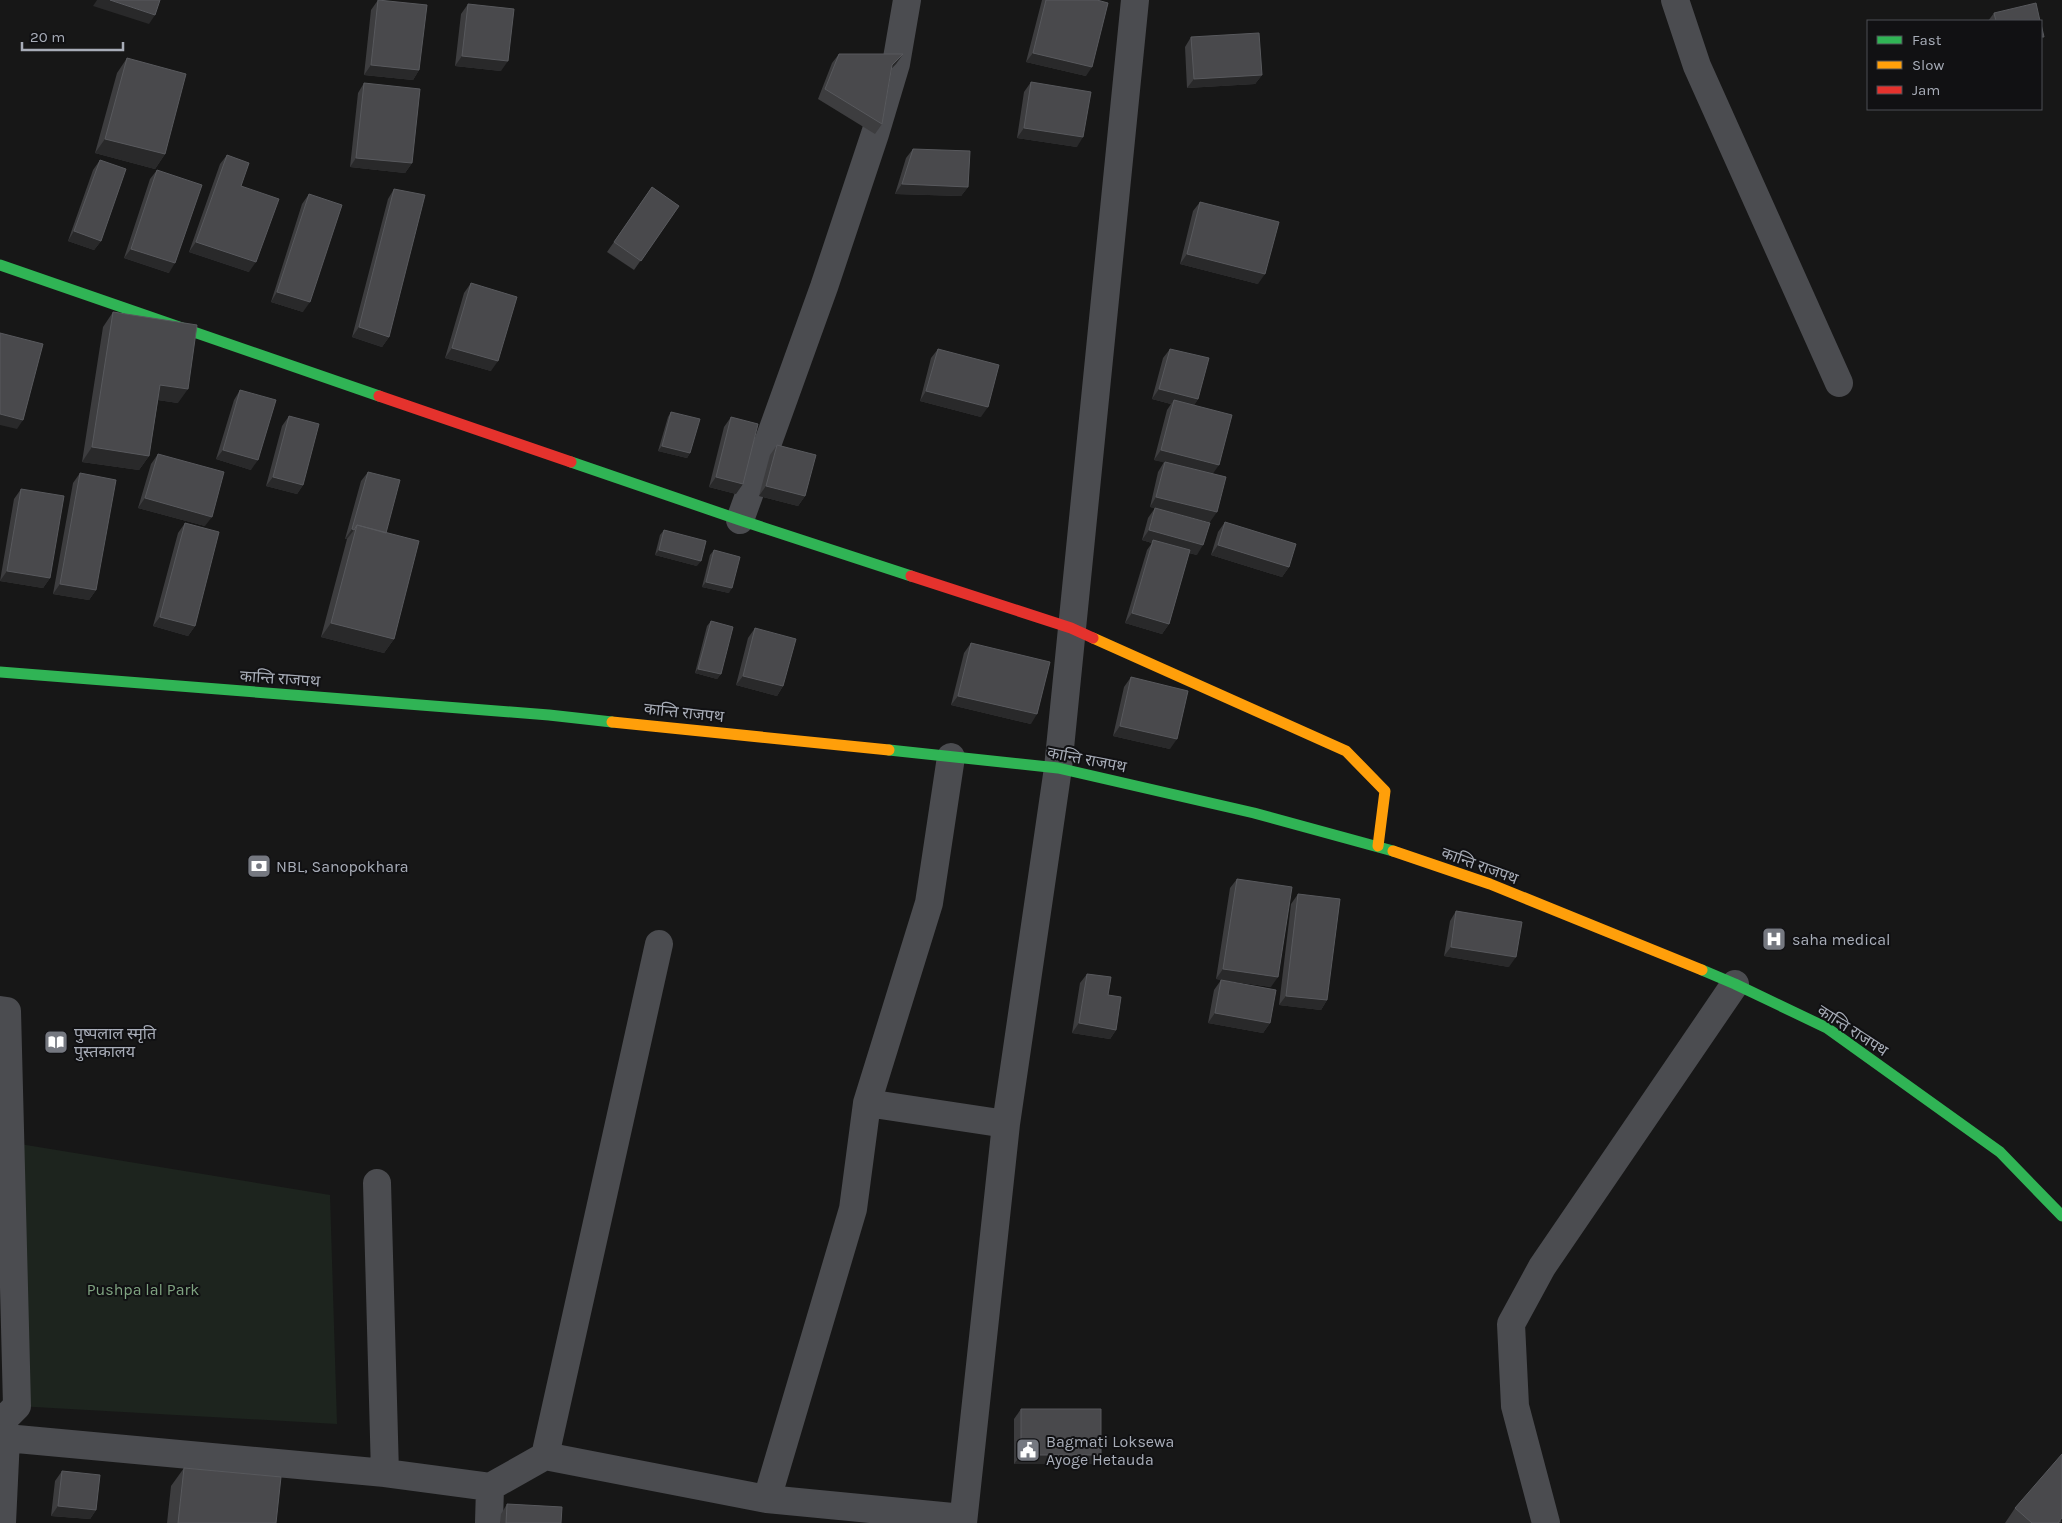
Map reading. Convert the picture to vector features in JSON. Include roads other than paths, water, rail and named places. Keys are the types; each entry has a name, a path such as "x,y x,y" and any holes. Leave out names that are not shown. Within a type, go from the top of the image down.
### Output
{"main road":[{"path":"0,265 740,520 1071,628 1346,751 1385,791 1378,846"},
{"name":"कान्ति राजपथ","path":"0,672 549,715 951,756 1058,768 1254,812 1378,846 1490,884 1735,984 1827,1028 2000,1152 2062,1216"}],"street":[{"path":"740,520 824,287 876,134 896,64 907,0"},
{"path":"2,1432 385,1473 490,1488 545,1456 767,1499 963,1520 1006,1124 1058,768 1135,0"},
{"path":"1674,0 1697,66 1839,384"},
{"path":"767,1499 853,1208 866,1103 929,903 951,756"},
{"path":"545,1456 659,944"},
{"path":"1546,1523 1515,1406 1511,1324 1542,1266 1735,984"},
{"path":"0,1010 7,1011 17,1406 2,1432 2,1523"},
{"path":"866,1103 1006,1124"},
{"path":"377,1183 385,1473"},
{"path":"489,1523 490,1488"}],"place":[{"name":"NBL, Sanopokhara","path":"259,866"},
{"name":"saha medical","path":"1774,939"},
{"name":"पुष्पलाल स्मृति पुस्तकालय","path":"56,1042"},
{"name":"Bagmati Loksewa Ayoge Hetauda","path":"1028,1450"}],"park label":[{"name":"Pushpa lal Park","path":"143,1289"}]}
